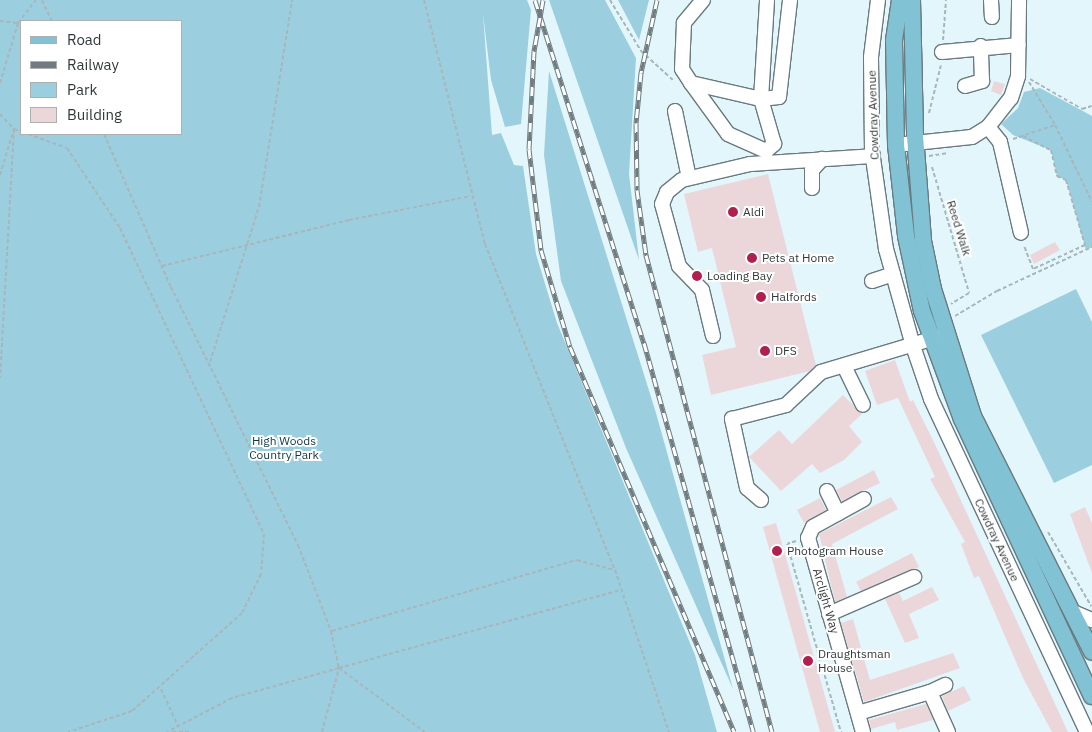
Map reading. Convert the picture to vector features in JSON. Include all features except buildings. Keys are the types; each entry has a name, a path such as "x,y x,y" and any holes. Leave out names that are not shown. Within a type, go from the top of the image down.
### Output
{"main road":[{"name":"Cowdray Avenue","path":"900,0 894,40 896,145 906,236 931,339 962,420 1092,696"},
{"path":"912,0 921,141 923,242 973,416 1074,612 1090,636"}],"street":[{"path":"692,83 761,99 780,97 789,2 768,0 761,99 774,144 766,151 728,134 682,69 679,53 684,23 703,0"},
{"name":"Cowdray Avenue","path":"878,0 871,57 873,156 893,274 913,346 931,398 1087,732"},
{"path":"992,17 991,0 1001,0"},
{"path":"896,145 972,137 988,127 1011,98 1018,76 1019,0"},
{"path":"942,52 981,46 1019,45"},
{"path":"965,86 982,81 981,46"},
{"path":"674,112 689,178"},
{"path":"988,127 1000,142 1023,240"},
{"path":"713,336 702,290 679,266 662,204 674,184 689,178 750,164 873,156"},
{"path":"812,188 812,170 822,158"},
{"path":"872,281 893,274"},
{"path":"761,500 746,488 732,420 786,404 821,372 913,346 931,339 948,326"},
{"path":"844,366 863,405"},
{"path":"827,491 838,514"},
{"path":"808,538 813,527 864,499"},
{"name":"Arclight Way","path":"808,538 863,732"},
{"path":"829,614 907,584"},
{"path":"1070,649 1090,636"},
{"path":"858,713 930,692 945,685"},
{"path":"930,692 948,732"}],"path":[{"path":"20,20 36,0"},
{"path":"42,0 52,20"},
{"path":"209,363 248,247 292,0"},
{"path":"424,0 471,196 507,308 615,570 670,732"},
{"path":"0,83 20,20"},
{"path":"0,21 18,23"},
{"path":"1018,76 1082,109 1092,106"},
{"path":"1018,76 1034,86 1056,125 1092,202"},
{"path":"0,114 14,129 20,132"},
{"path":"0,175 14,129"},
{"path":"0,378 14,129"},
{"path":"31,135 68,148 120,228 264,534 261,574 242,613 160,689 132,711 68,732"},
{"path":"104,135 162,266 298,545 331,631 339,668 322,732"},
{"path":"1023,136 1051,150 1056,176 1066,180 1084,245 1033,269 1023,240"},
{"name":"Reed Walk","path":"921,141 969,293 946,308"},
{"path":"162,266 248,247 349,220 471,196"},
{"path":"948,326 997,291 1092,247"},
{"path":"1046,529 1092,607"},
{"path":"808,538 787,544 842,732"},
{"path":"331,631 577,560 615,570"},
{"path":"167,732 232,698 339,668 560,611 622,590"},
{"path":"339,668 425,732"},
{"path":"160,689 178,726"},
{"path":"172,732 192,732"}],"green space":[{"name":"High Woods Country Park","path":"0,0 527,0 531,10 521,124 505,127 491,80 483,14 492,135 501,133 514,165 523,166 536,254 557,323 695,655 717,732 0,732"},
{"path":"549,0 605,0 636,58 629,174 639,260"},
{"path":"618,0 649,0 639,40"},
{"path":"549,71 656,413 733,689 626,448 561,281 544,155"},
{"path":"1040,88 1092,116 1092,247 1086,250 1066,180 1057,176 1051,150 1013,135 1001,124 1018,108 1024,92"},
{"path":"1076,289 1092,322 1092,465 1054,483 981,335"}],"railway":[{"path":"535,0 644,343 753,732"},
{"path":"543,0 534,51 529,149 541,250 570,347 734,732"},
{"path":"657,0 641,73 636,123 637,190 646,255 772,732"}],"place":[{"name":"Aldi","path":"733,212"},
{"name":"Pets at Home","path":"752,258"},
{"name":"Loading Bay","path":"697,276"},
{"name":"Halfords","path":"761,297"},
{"name":"DFS","path":"765,351"},
{"name":"Photogram House","path":"777,551"},
{"name":"Draughtsman House","path":"808,661"}]}
